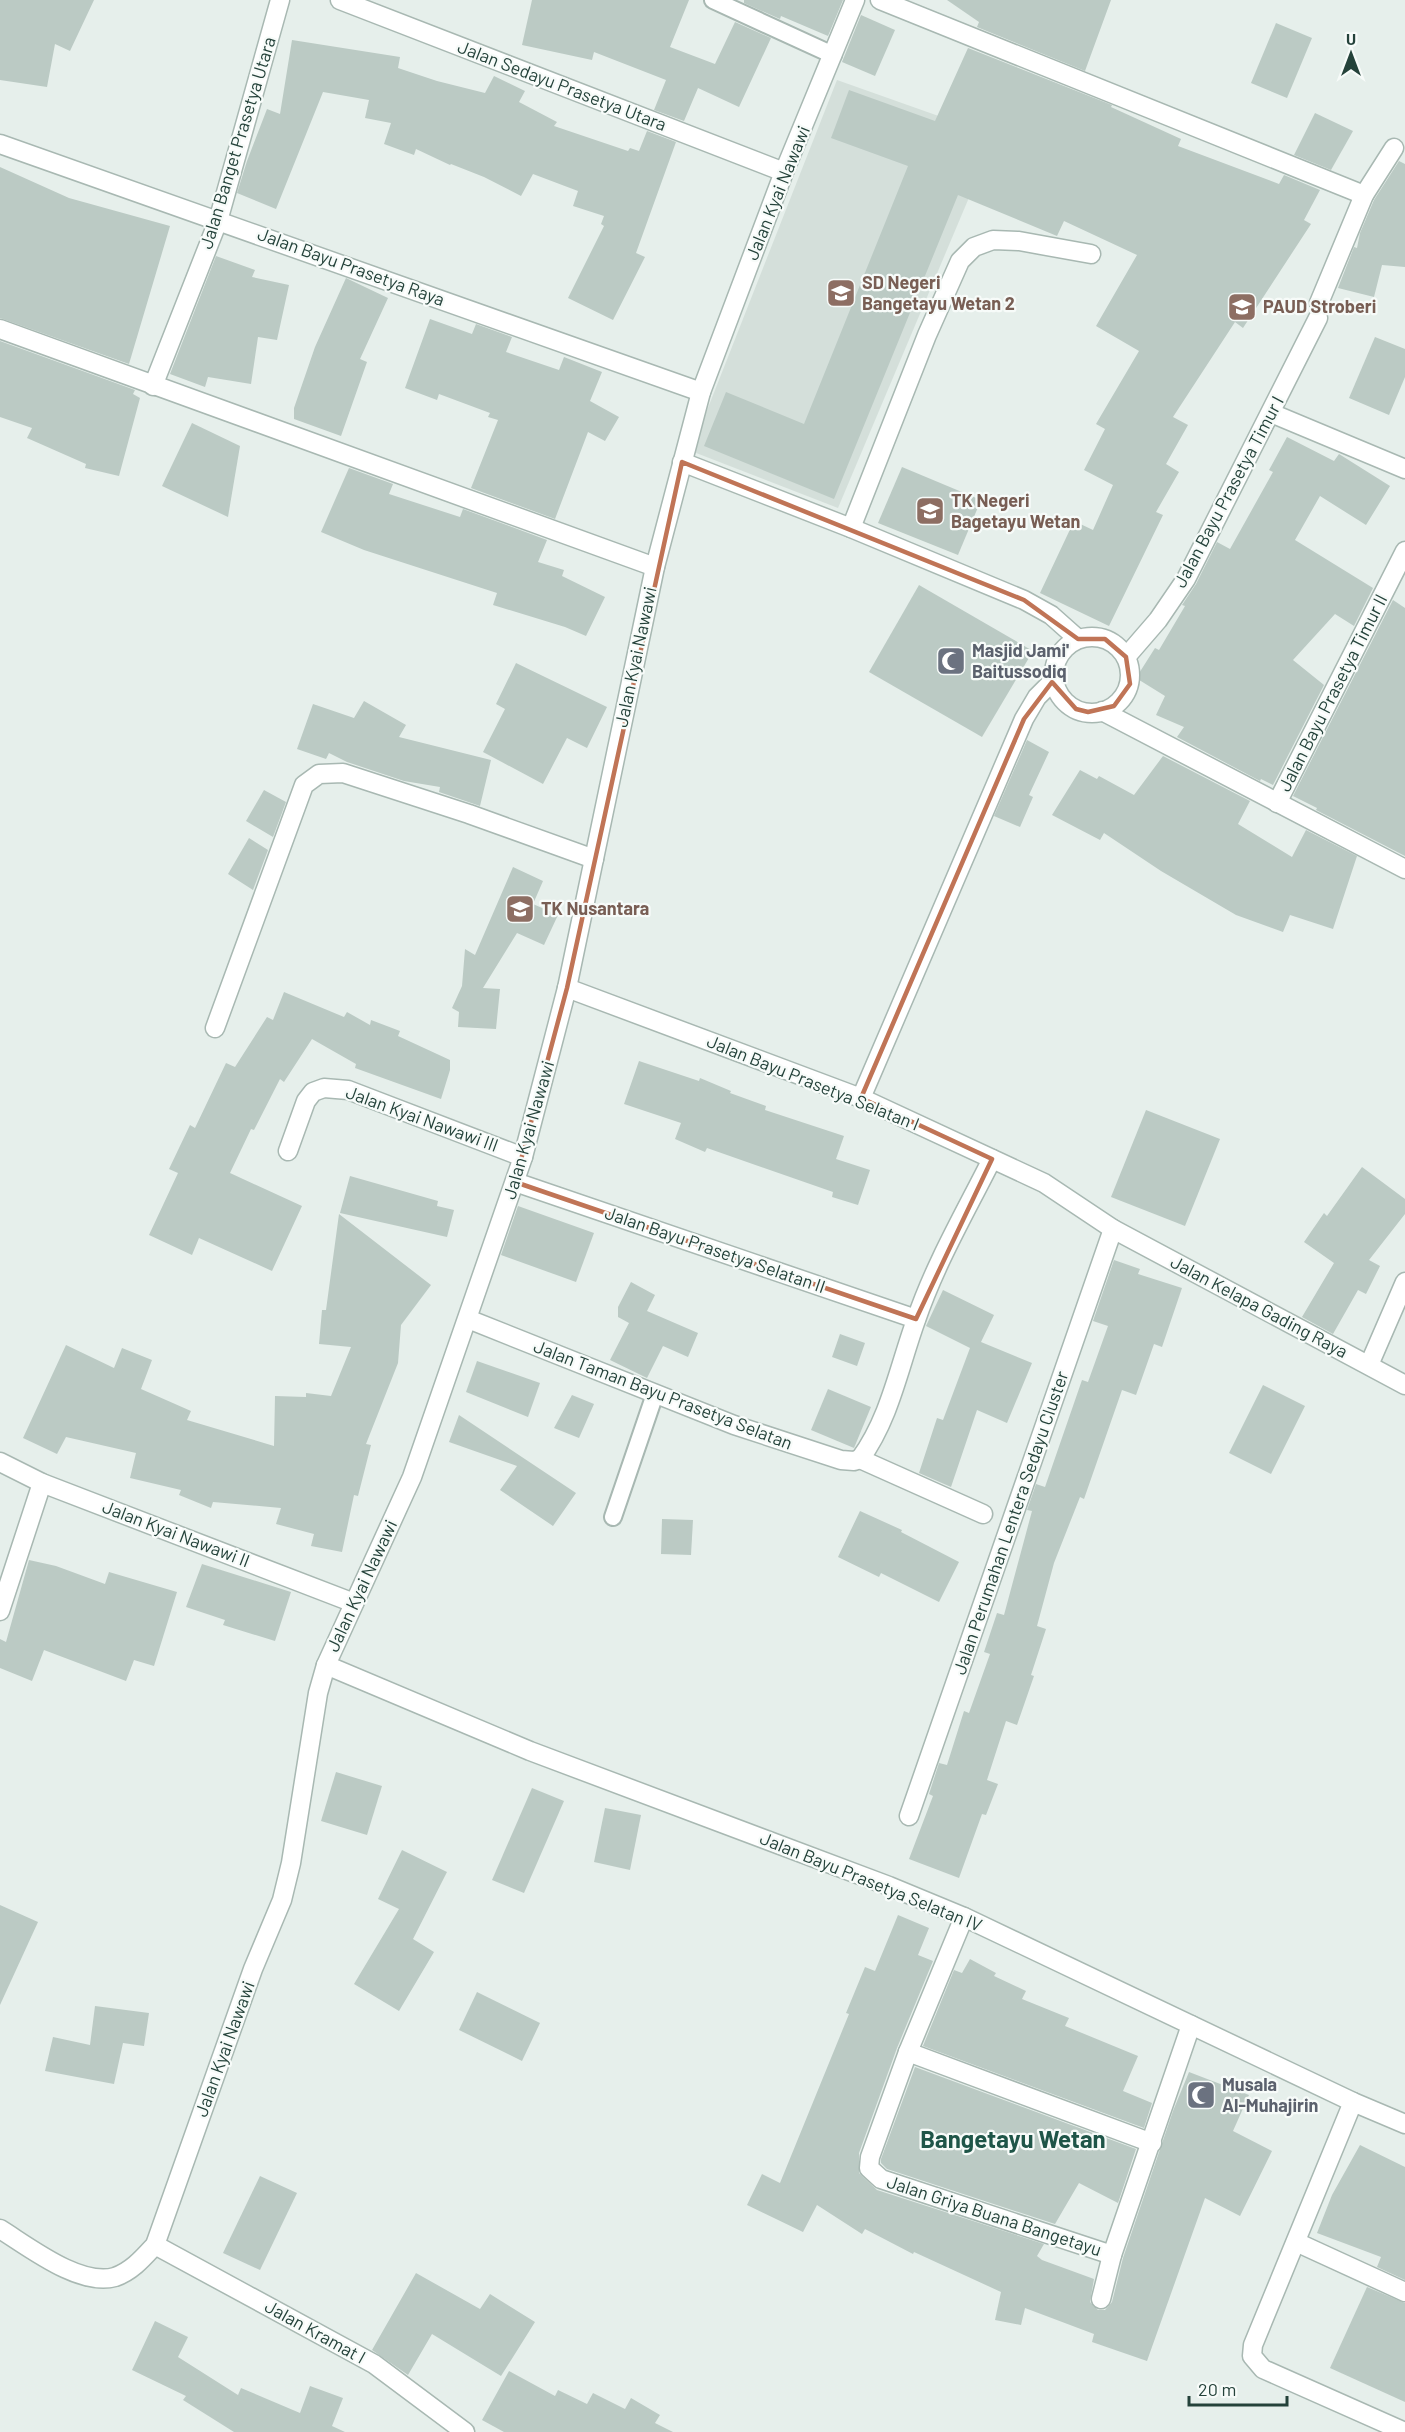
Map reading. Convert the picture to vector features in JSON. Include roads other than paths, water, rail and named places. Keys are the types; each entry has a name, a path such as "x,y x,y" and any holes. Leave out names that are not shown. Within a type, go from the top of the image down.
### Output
{"street":[{"name":"Jalan Banget Prasetya Utara","path":"153,386 218,220 280,0"},
{"name":"Jalan Sedayu Prasetya Utara","path":"340,0 784,172"},
{"name":"Jalan Kyai Nawawi","path":"155,2245 253,1969 282,1900 291,1863 318,1692 326,1665 412,1477 524,1157 567,988 655,567 701,392 784,172 855,0"},
{"path":"880,0 1364,195"},
{"name":"Jalan Bayu Prasetya Raya","path":"0,144 701,392"},
{"name":"Jalan Bayu Prasetya Timur I","path":"1126,657 1158,620 1186,579 1271,413 1318,310 1364,195 1394,148"},
{"path":"851,528 927,335 960,261 974,247 993,240 1090,254"},
{"path":"0,329 655,567"},
{"path":"1271,413 1405,469"},
{"path":"682,462 851,528 1024,600 1051,615 1078,639"},
{"name":"Jalan Bayu Prasetya Timur II","path":"1276,803 1405,551"},
{"path":"861,1098 1023,719 1037,697 1054,680 1058,657 1066,647 1078,639 1092,637 1105,639 1117,646 1126,657 1130,670 1130,684 1124,696 1114,706 1102,711 1088,712 1076,709 1064,701 1054,680"},
{"path":"1102,711 1405,869"},
{"path":"215,1028 304,785 319,774 343,772 594,859"},
{"name":"Jalan Bayu Prasetya Selatan I","path":"567,988 861,1098 1044,1183 1113,1229"},
{"name":"Jalan Kyai Nawawi III","path":"288,1151 306,1101 313,1092 335,1087 524,1157"},
{"path":"983,1514 860,1459 874,1439 903,1365 916,1319 940,1263 992,1159"},
{"name":"Jalan Bayu Prasetya Selatan II","path":"515,1182 916,1319"},
{"name":"Jalan Kelapa Gading Raya","path":"1113,1229 1405,1385"},
{"name":"Jalan Perumahan Lentera Sedayu Cluster","path":"909,1816 1113,1229"},
{"path":"1369,1365 1405,1282"},
{"name":"Jalan Taman Bayu Prasetya Selatan","path":"468,1319 655,1394 791,1445 841,1460 860,1459"},
{"name":"Jalan Kyai Nawawi II","path":"0,1462 42,1483 354,1603"},
{"path":"0,1611 42,1483"},
{"name":"Jalan Bayu Prasetya Selatan IV","path":"326,1665 530,1751 889,1886 964,1917 1353,2102 1405,2124"},
{"name":"Jalan Griya Buana Bangetayu","path":"964,1917 908,2052 870,2157 869,2168 881,2179 1112,2255 1191,2025"},
{"path":"908,2052 1152,2143"},
{"path":"1353,2102 1253,2345 1252,2356 1263,2369 1405,2432"},
{"path":"0,2229 59,2265 95,2278 117,2276 134,2267 155,2245"},
{"path":"1296,2242 1405,2292"},
{"name":"Jalan Kramat I","path":"155,2245 374,2364 465,2432"},
{"path":"1101,2299 1112,2255"}],"lane":[{"path":"713,0 833,55"},
{"path":"614,1516 655,1394"}],"place":[{"name":"SD Negeri Bangetayu Wetan 2","path":"841,293"},
{"name":"PAUD Stroberi","path":"1242,307"},
{"name":"TK Negeri Bagetayu Wetan","path":"930,511"},
{"name":"Masjid Jami' Baitussodiq","path":"951,661"},
{"name":"TK Nusantara","path":"520,909"},
{"name":"Musala Al-Muhajirin","path":"1201,2095"}],"district":[{"name":"Bangetayu Wetan","path":"1013,2140"}]}
